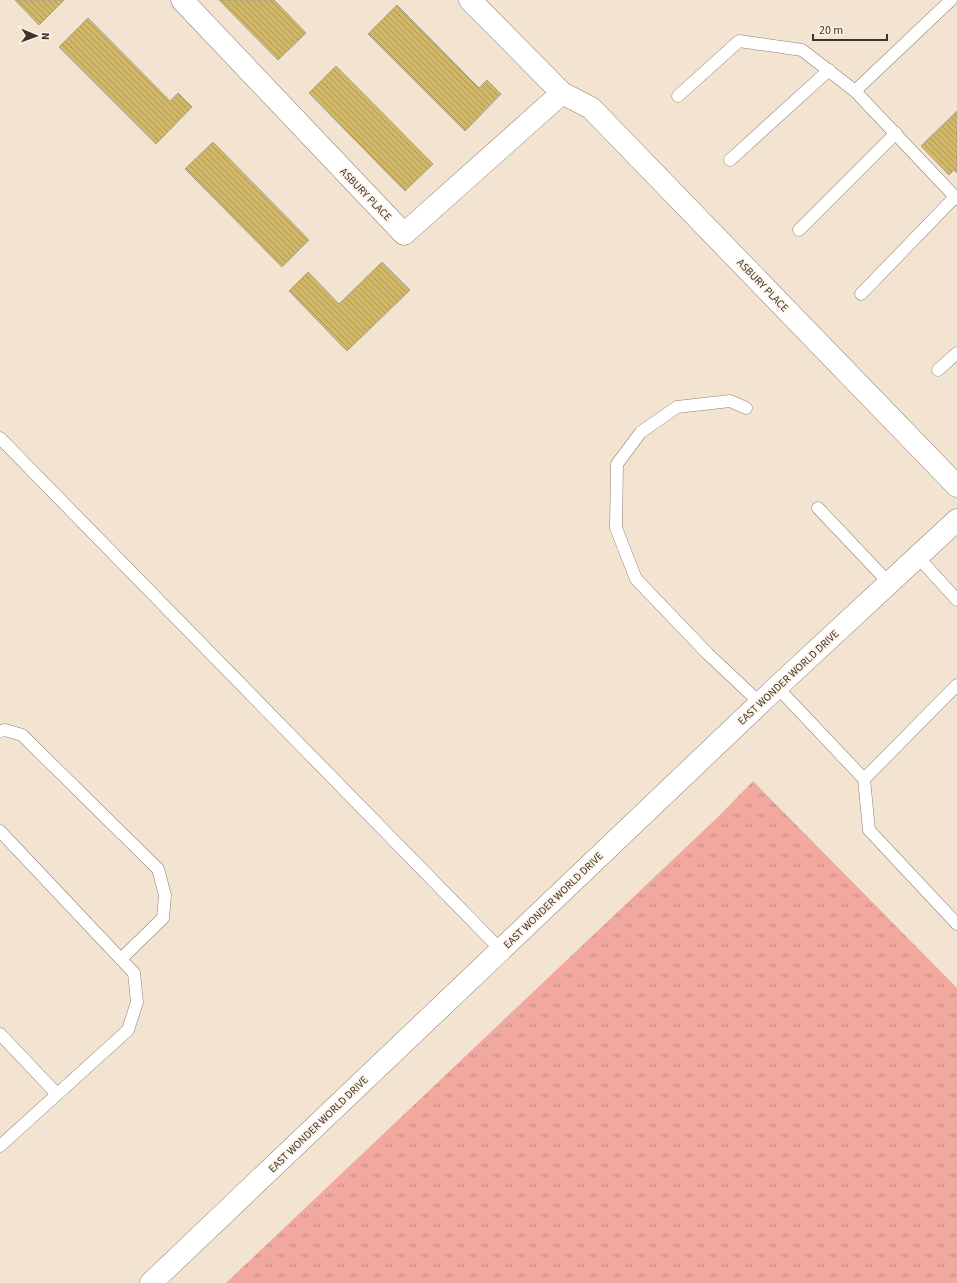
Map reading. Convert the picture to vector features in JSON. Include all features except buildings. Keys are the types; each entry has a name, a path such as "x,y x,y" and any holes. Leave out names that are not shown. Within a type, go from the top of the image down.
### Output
{"street":[{"name":"ASBURY PLACE","path":"182,0 404,234 562,93"},
{"name":"ASBURY PLACE","path":"470,0 562,93 591,108 957,486"},
{"name":"EAST WONDER WORLD DRIVE","path":"151,1283 776,687 957,520"}],"lane":[{"path":"855,91 951,0"},
{"path":"678,96 738,41 802,50 855,91 896,133 956,198 861,294"},
{"path":"730,160 829,70"},
{"path":"799,230 896,133"},
{"path":"938,370 957,353"},
{"path":"746,408 730,401 677,407 640,432 617,464 616,528 636,579 708,654 760,703"},
{"path":"3,447 501,950"},
{"path":"818,508 890,583"},
{"path":"918,557 957,600"},
{"path":"864,779 957,685"},
{"path":"776,687 864,779 869,830 957,924"},
{"path":"0,731 5,730 22,735 158,869 165,895 163,918 121,958"},
{"path":"0,832 134,973 137,1002 128,1030 0,1146"},
{"path":"0,1034 57,1094"}],"green space":[{"path":"753,781 957,988 957,1283 226,1283 720,815"}]}
